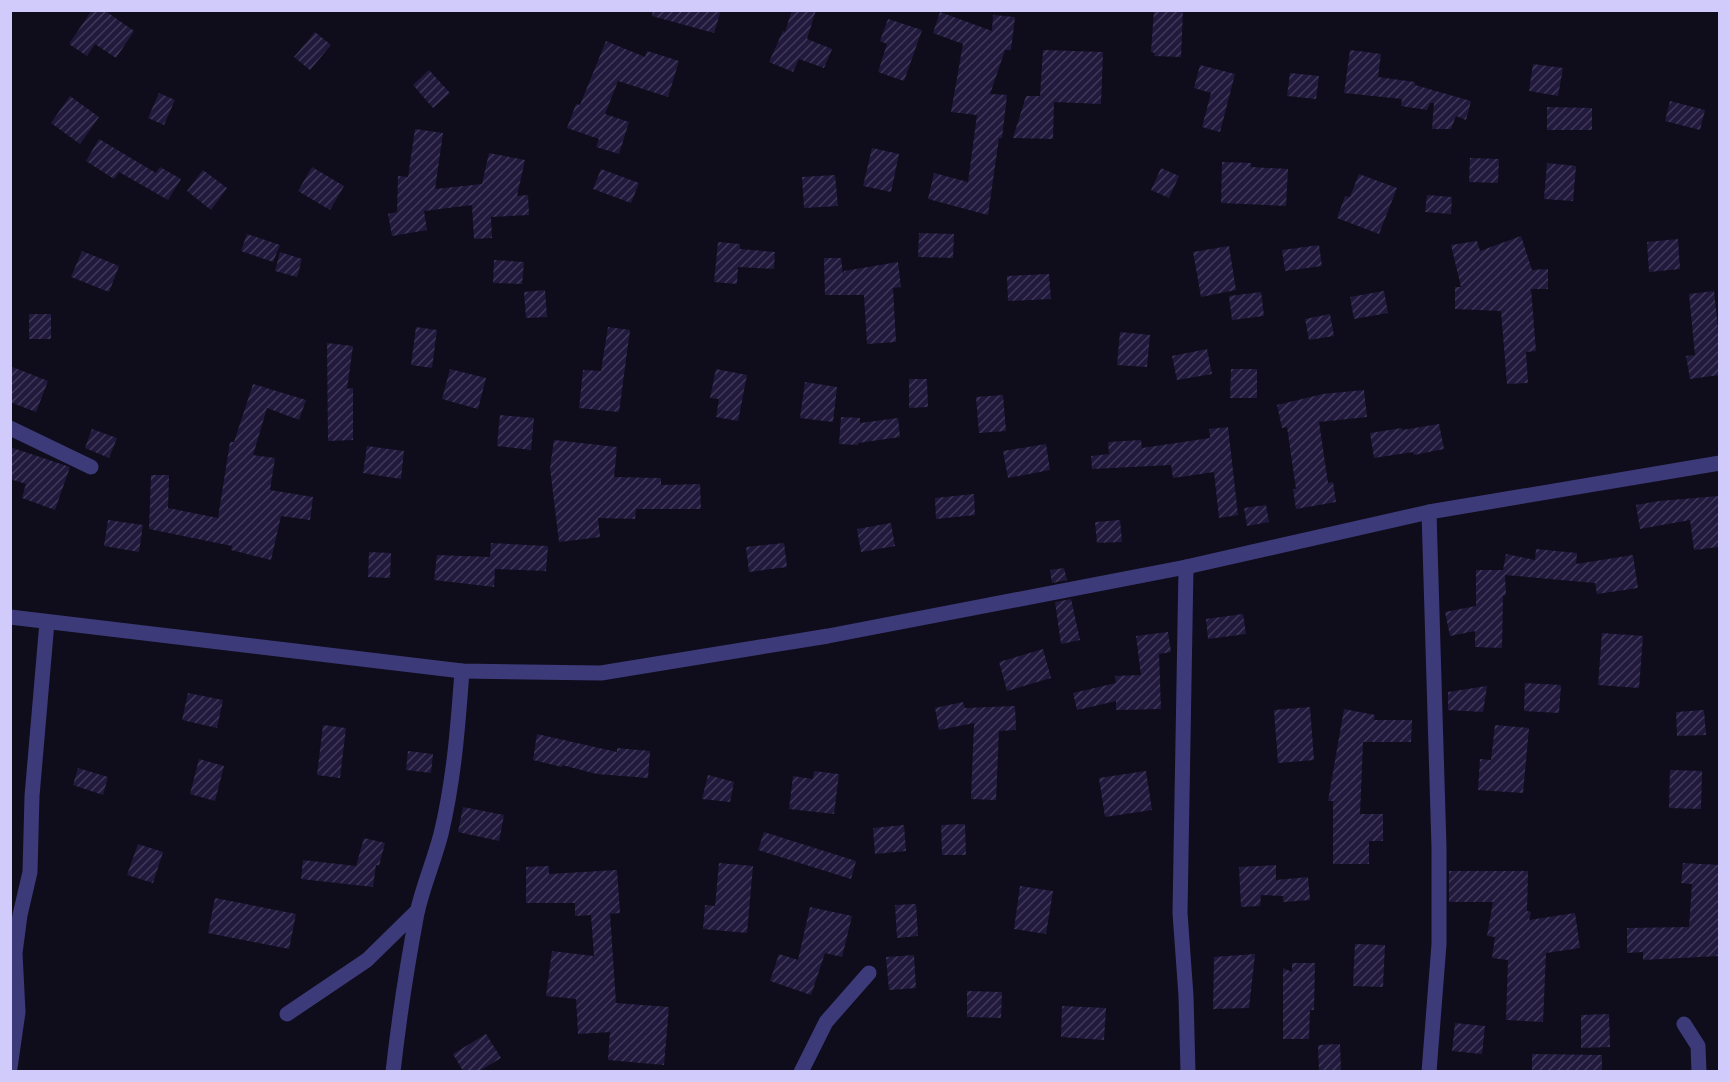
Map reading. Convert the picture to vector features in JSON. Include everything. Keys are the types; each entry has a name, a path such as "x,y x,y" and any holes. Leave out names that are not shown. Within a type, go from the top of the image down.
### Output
{"street":[{"path":"10,428 91,467"},
{"path":"10,617 462,671 601,673 828,636 1186,567 1429,512 1719,463"},
{"path":"1429,512 1439,896 1439,944 1429,1071"},
{"path":"1186,567 1180,914 1186,996 1188,1071"},
{"path":"10,1068 18,1012 15,953 20,915 30,872 32,796 47,622"},
{"path":"393,1071 401,998 418,910 440,836 450,786 458,738 462,671"},
{"path":"287,1014 368,960 418,910"},
{"path":"801,1071 826,1022 869,973"},
{"path":"1684,1024 1698,1046 1699,1071"}],"building":[{"path":"92,10 104,10 134,31 116,58 95,44 87,56 69,44"},
{"path":"653,10 721,10 714,33 652,16"},
{"path":"792,10 816,10 807,39 832,49 824,68 799,59 793,72 769,62 783,31 785,32"},
{"path":"1154,10 1183,10 1181,57 1154,56 1155,53 1151,52"},
{"path":"940,12 992,31 993,15 1015,17 1011,50 1005,50 990,94 1007,95 988,215 928,199 934,173 968,182 977,115 951,112 963,44 933,33"},
{"path":"888,19 922,30 904,81 878,72 887,44 880,41"},
{"path":"315,32 331,45 310,70 294,57"},
{"path":"606,41 645,57 647,51 679,61 668,97 618,81 605,114 629,122 619,154 596,147 599,139 567,128 576,104 580,105"},
{"path":"1043,50 1103,52 1101,104 1054,102 1053,139 1013,138 1026,96 1040,96"},
{"path":"1350,50 1381,54 1378,77 1415,82 1415,85 1471,101 1466,120 1456,116 1451,129 1432,129 1434,103 1430,103 1427,110 1401,106 1402,99 1344,93"},
{"path":"1533,64 1563,68 1558,96 1529,91"},
{"path":"1200,65 1235,74 1220,132 1202,127 1211,93 1194,88"},
{"path":"429,70 450,93 433,108 413,85"},
{"path":"1290,73 1319,76 1316,99 1287,96"},
{"path":"159,93 175,100 164,125 148,118"},
{"path":"70,96 99,117 80,144 51,123"},
{"path":"1670,101 1705,110 1700,130 1665,121"},
{"path":"1547,107 1592,108 1592,130 1547,130"},
{"path":"415,129 443,133 435,189 482,184 489,153 525,160 517,196 528,195 529,215 491,217 492,238 474,239 472,205 424,211 427,230 392,236 388,214 397,212 398,176 408,177"},
{"path":"99,139 156,173 160,167 181,179 168,200 119,172 114,179 86,161"},
{"path":"872,148 899,154 891,192 863,186"},
{"path":"1470,158 1499,159 1498,183 1469,182"},
{"path":"1222,162 1251,163 1251,167 1288,169 1286,206 1221,203"},
{"path":"1547,163 1576,166 1573,201 1544,199"},
{"path":"312,167 344,186 330,210 298,191"},
{"path":"1161,168 1179,176 1169,198 1151,190"},
{"path":"601,169 639,183 631,203 593,189"},
{"path":"203,170 227,188 211,210 187,191"},
{"path":"1359,174 1397,188 1379,234 1337,218 1345,196 1350,197"},
{"path":"835,175 838,206 804,208 802,177"},
{"path":"1427,195 1452,197 1451,214 1425,212"},
{"path":"919,233 954,234 953,258 918,257"},
{"path":"247,234 280,245 273,262 241,251"},
{"path":"1521,236 1532,270 1548,269 1548,289 1531,289 1536,351 1526,352 1528,383 1507,384 1501,311 1455,309 1455,287 1461,287 1451,245 1477,241 1480,251"},
{"path":"1678,239 1680,269 1649,272 1647,242"},
{"path":"718,242 740,244 740,249 775,252 774,269 738,267 737,284 714,282"},
{"path":"1319,245 1322,266 1285,271 1282,250"},
{"path":"1229,246 1236,290 1201,297 1193,252"},
{"path":"82,251 119,266 109,292 71,277"},
{"path":"280,252 302,259 297,277 275,271"},
{"path":"824,258 841,258 843,275 844,271 898,262 901,287 893,288 896,342 867,344 864,295 825,295"},
{"path":"494,260 524,262 522,284 493,283"},
{"path":"1049,274 1051,299 1008,301 1007,276"},
{"path":"545,290 547,317 526,318 524,292"},
{"path":"1384,291 1388,313 1354,319 1350,297"},
{"path":"1714,291 1719,338 1719,375 1690,379 1686,356 1695,355 1689,294"},
{"path":"1261,292 1264,316 1232,320 1229,296"},
{"path":"29,314 51,314 51,339 29,339"},
{"path":"1330,314 1334,336 1309,340 1305,319"},
{"path":"416,327 437,330 432,368 411,365"},
{"path":"608,327 630,330 619,412 579,408 583,370 601,371"},
{"path":"1120,332 1150,335 1147,367 1117,365"},
{"path":"327,343 353,346 347,389 353,388 353,440 328,441"},
{"path":"1207,349 1212,374 1177,380 1172,356"},
{"path":"10,366 48,381 36,412 10,402"},
{"path":"450,369 486,378 478,409 442,399"},
{"path":"716,369 747,375 738,421 716,417 719,399 710,398"},
{"path":"1231,369 1257,369 1257,398 1230,398"},
{"path":"909,379 927,379 928,407 909,408"},
{"path":"805,382 837,387 833,422 800,418"},
{"path":"253,384 306,400 299,420 267,408 253,455 275,458 270,490 313,497 310,520 281,516 271,560 231,550 232,546 149,529 151,475 169,475 168,508 218,518 230,442 234,442"},
{"path":"1364,390 1367,417 1319,422 1328,483 1333,482 1336,502 1296,509 1293,489 1296,489 1287,427 1282,428 1277,405 1323,394"},
{"path":"1003,395 1006,431 979,433 976,397"},
{"path":"500,415 534,418 531,450 497,446"},
{"path":"841,417 860,418 860,423 898,418 900,437 858,443 858,445 839,444"},
{"path":"1439,424 1444,449 1414,455 1413,452 1374,458 1370,433"},
{"path":"1228,427 1238,515 1219,518 1214,472 1173,478 1171,465 1092,469 1091,456 1109,454 1108,442 1141,440 1142,448 1210,438 1209,429"},
{"path":"92,429 117,438 109,458 85,448"},
{"path":"554,440 617,447 614,477 661,478 661,485 700,484 701,509 636,509 635,519 598,518 600,537 559,542 550,468"},
{"path":"1046,444 1050,470 1008,478 1003,451"},
{"path":"367,446 404,451 401,479 363,473"},
{"path":"10,447 70,467 55,510 22,498 26,484 10,479"},
{"path":"974,494 975,515 936,519 935,498"},
{"path":"1719,496 1719,547 1694,550 1690,520 1640,529 1636,505"},
{"path":"1266,505 1269,522 1247,526 1244,508"},
{"path":"108,520 143,525 139,552 104,546"},
{"path":"1120,520 1122,542 1097,543 1095,522"},
{"path":"891,523 895,546 861,552 857,529"},
{"path":"491,543 548,546 546,571 495,569 494,587 434,580 437,555 490,557"},
{"path":"784,543 787,567 749,572 746,547"},
{"path":"1536,549 1577,553 1576,564 1633,555 1638,588 1597,594 1595,583 1505,575 1506,595 1503,596 1502,648 1475,647 1475,631 1450,636 1445,612 1476,606 1476,570 1503,570 1506,554 1535,560"},
{"path":"369,552 391,553 390,578 368,577"},
{"path":"1064,568 1067,580 1052,583 1050,570"},
{"path":"1071,599 1080,640 1061,644 1055,602"},
{"path":"1243,614 1246,634 1208,639 1206,619"},
{"path":"1168,632 1171,652 1159,654 1161,709 1116,710 1116,701 1077,710 1073,693 1116,683 1115,676 1141,675 1136,636"},
{"path":"1602,633 1643,636 1639,688 1598,685"},
{"path":"1043,649 1051,678 1007,691 999,662"},
{"path":"1525,683 1561,685 1559,713 1524,711"},
{"path":"1487,686 1483,712 1448,710 1448,692"},
{"path":"188,693 223,700 217,728 182,720"},
{"path":"963,702 965,708 1015,706 1016,730 999,731 996,800 971,799 974,723 939,730 935,708"},
{"path":"1310,707 1314,760 1278,763 1274,710"},
{"path":"1344,709 1375,715 1374,720 1412,720 1411,742 1363,742 1360,814 1383,814 1383,841 1369,841 1369,864 1333,864 1333,801 1328,801"},
{"path":"1704,710 1706,735 1677,736 1676,712"},
{"path":"323,725 346,728 340,778 317,775"},
{"path":"1495,725 1529,728 1523,793 1478,790 1480,759 1491,760"},
{"path":"537,734 617,752 617,748 650,751 648,778 597,774 533,760"},
{"path":"408,751 433,754 431,773 406,770"},
{"path":"199,759 224,766 215,801 190,794"},
{"path":"78,768 108,777 103,795 73,785"},
{"path":"1670,770 1702,771 1701,809 1669,808"},
{"path":"814,771 839,774 834,814 789,809 793,776 813,779"},
{"path":"1146,771 1152,810 1105,817 1099,778"},
{"path":"708,775 734,782 730,802 702,799"},
{"path":"463,807 504,815 499,841 458,832"},
{"path":"965,824 966,855 942,855 941,825"},
{"path":"904,825 906,851 875,854 873,828"},
{"path":"764,832 856,861 851,879 758,850"},
{"path":"364,838 385,843 379,866 376,865 373,887 301,879 303,860 356,866"},
{"path":"138,844 163,852 153,883 127,875"},
{"path":"719,863 753,866 747,933 703,929 705,905 715,906"},
{"path":"1683,863 1719,865 1719,956 1643,960 1643,952 1627,953 1627,928 1689,927 1692,884 1681,883"},
{"path":"1276,865 1276,880 1308,877 1310,900 1283,902 1283,896 1261,895 1260,906 1241,907 1239,867"},
{"path":"549,866 549,874 617,870 620,913 610,914 616,1003 669,1007 664,1065 608,1060 610,1032 578,1034 576,999 546,996 552,951 594,956 591,915 575,916 575,903 526,903 526,867"},
{"path":"1449,871 1528,871 1527,911 1531,912 1529,920 1575,913 1580,948 1546,953 1543,1022 1506,1020 1508,960 1492,958 1495,937 1487,936 1493,902 1449,902"},
{"path":"1020,886 1053,891 1046,934 1014,929"},
{"path":"215,898 296,914 289,949 208,933"},
{"path":"916,904 918,936 897,938 895,905"},
{"path":"810,907 852,916 842,957 825,953 811,995 770,981 779,954 798,960"},
{"path":"1355,944 1385,945 1383,987 1353,986"},
{"path":"1255,954 1249,1008 1213,1009 1214,957"},
{"path":"914,955 916,988 889,990 886,957"},
{"path":"1292,963 1315,963 1314,1010 1310,1010 1309,1039 1283,1039 1283,968 1292,972"},
{"path":"967,991 1002,992 1001,1018 967,1017"},
{"path":"1062,1006 1106,1008 1104,1040 1061,1037"},
{"path":"1609,1014 1610,1047 1581,1048 1581,1015"},
{"path":"1455,1023 1485,1026 1482,1054 1452,1051"},
{"path":"486,1034 501,1058 479,1071 463,1071 453,1054"},
{"path":"1340,1044 1341,1071 1319,1071 1318,1045"},
{"path":"1532,1054 1602,1055 1602,1071 1532,1071"}]}
